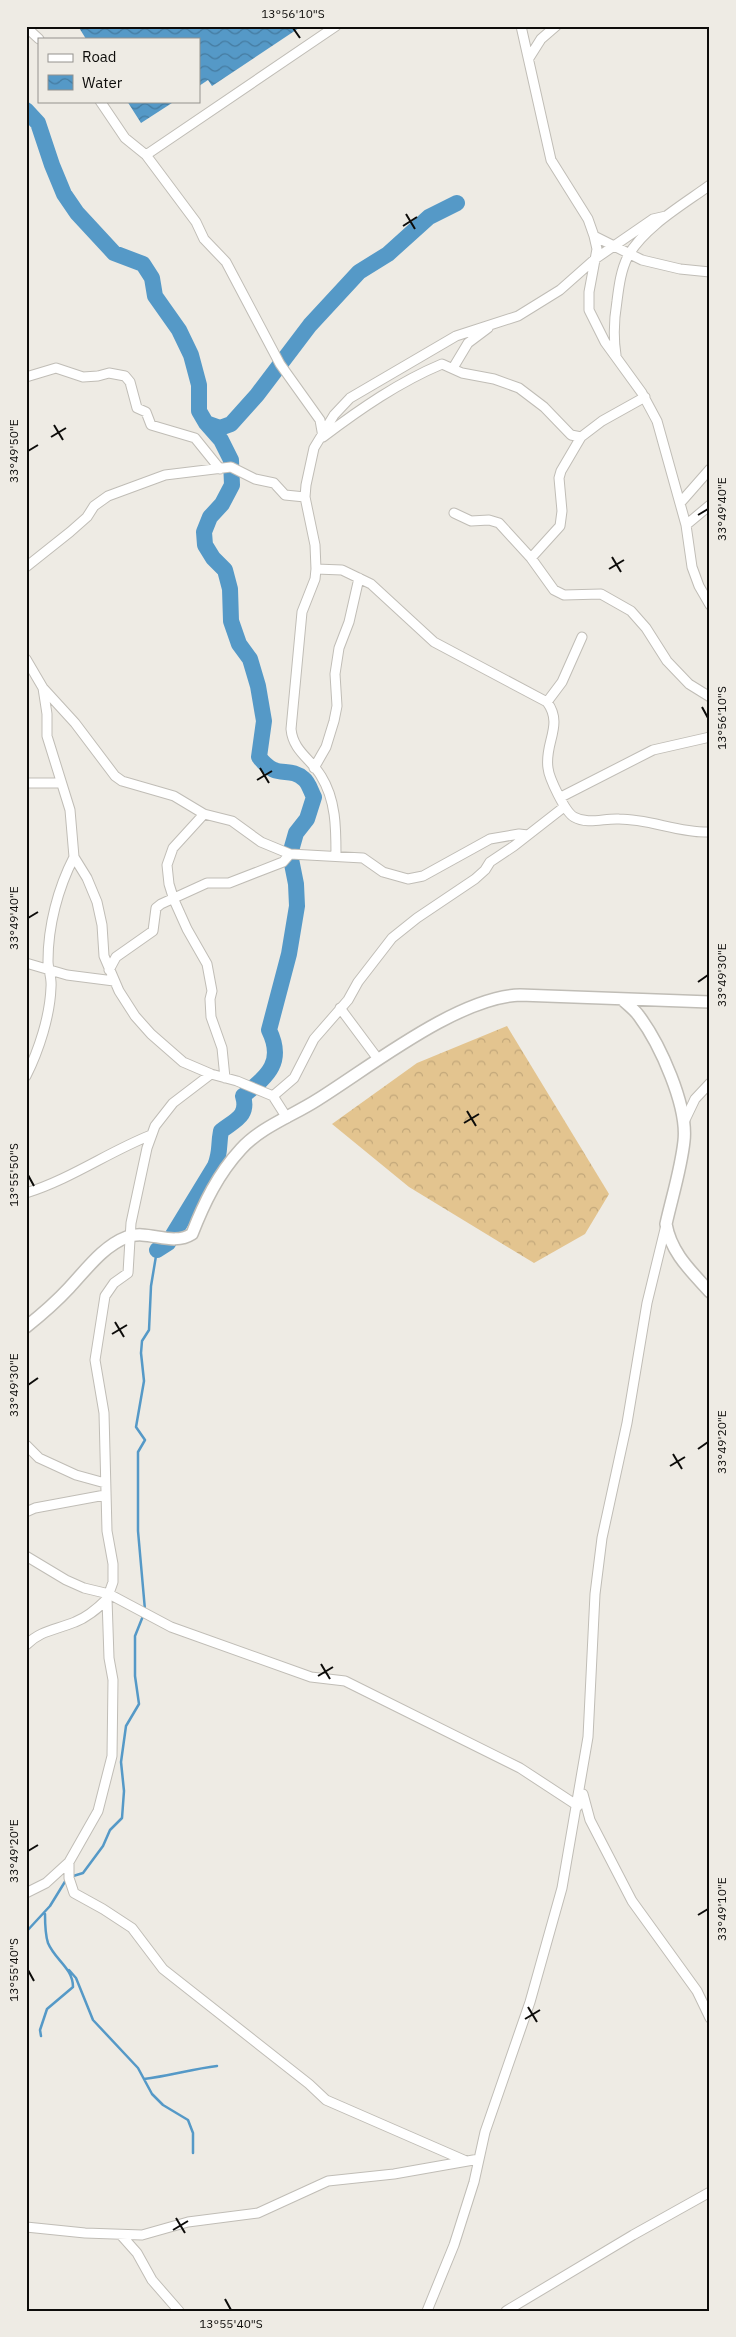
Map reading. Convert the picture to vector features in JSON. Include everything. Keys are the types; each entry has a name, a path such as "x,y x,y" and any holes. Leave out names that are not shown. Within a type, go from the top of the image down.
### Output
{"street":[{"path":"146,155 336,26"},
{"path":"521,26 544,136 551,160 588,219 594,236 595,260 589,292 589,310 596,327 645,398 657,420 681,502 692,567 699,586 710,605"},
{"path":"529,58 541,39 556,26"},
{"path":"26,27 38,38"},
{"path":"101,102 125,138 146,155 196,222 204,239 226,262 280,364 320,420 322,437"},
{"path":"616,356 613,332 615,311 622,271 629,255 666,216 710,185"},
{"path":"336,855 334,811 322,777 298,749 292,739 291,729 302,612 315,579 316,569 315,544 305,497 314,448 334,415 350,398 456,336 518,316 560,290 595,260 653,219 666,216"},
{"path":"594,236 629,255 680,269 710,272"},
{"path":"453,368 468,343 490,326"},
{"path":"322,437 380,397 420,374 442,364 462,374 494,379 519,388 544,407 571,435 580,437"},
{"path":"26,377 56,368 83,377 109,373 125,376 130,382 137,408 146,412 151,426 195,438 220,469"},
{"path":"531,558 560,526 562,511 559,478 580,437 602,421 645,398"},
{"path":"26,567 76,527 87,517 94,506 108,496 165,475 232,467 255,479 274,483 285,495 305,497"},
{"path":"681,502 710,469"},
{"path":"686,525 710,505"},
{"path":"454,513 471,521 489,520 500,524 531,558 554,590 564,595 601,594 631,610 646,628 667,661 689,684 710,697"},
{"path":"316,569 342,570 371,584 395,604 434,642 547,702 553,711 554,722 548,768 564,807 573,817 585,821 619,818 710,832"},
{"path":"314,768 326,747 334,721 337,706 336,674 340,648 349,622 359,578"},
{"path":"547,702 562,682 582,637"},
{"path":"26,659 43,688 76,723 115,776 131,784 174,796 204,814 232,821 261,842 290,854 336,855 363,858 384,872 408,879 423,876 490,839 519,834 528,835"},
{"path":"43,688 47,714 47,736 60,783 70,810 74,857 97,902 102,925 104,956 114,981 135,1016 171,1053 183,1062 273,1096 287,1118"},
{"path":"561,797 653,750 710,737"},
{"path":"26,783 60,783"},
{"path":"273,1096 294,1078 314,1039 340,1008 392,938 417,918 475,879 485,870 490,862 564,807"},
{"path":"204,814 173,848 167,865 169,884 174,900 206,964 212,992 210,999 211,1017 222,1048 225,1078"},
{"path":"109,970 116,957 153,931 156,908 207,884 230,883 283,862 290,854"},
{"path":"26,1076 36,1054 50,1001 51,986 48,963 51,922 74,857"},
{"path":"26,963 50,970 114,981"},
{"path":"26,1327 68,1290 107,1249 129,1236 177,1239 192,1234 207,1196 241,1149 252,1139 346,1082 378,1059 453,1016 496,997 520,995 710,1002"},
{"path":"427,2311 454,2246 490,2116 530,2002 562,1888 578,1806 588,1737 595,1594 602,1538 626,1423 645,1310 684,1141 684,1122 670,1077 649,1030 638,1014 623,1000"},
{"path":"340,1008 378,1059"},
{"path":"26,1893 46,1883 69,1862 98,1811 112,1756 113,1680 109,1658 108,1597 113,1582 113,1564 107,1531 104,1413 95,1360 105,1296 114,1283 128,1273 130,1266 129,1236 151,1135 161,1116 173,1103 212,1074"},
{"path":"684,1122 695,1100 710,1082"},
{"path":"26,1193 73,1176 119,1149 151,1135"},
{"path":"666,1224 672,1246 680,1259 710,1292"},
{"path":"26,1445 39,1458 76,1475 105,1483"},
{"path":"26,1512 35,1508 105,1495"},
{"path":"26,1556 66,1580 108,1597 171,1628 311,1677 346,1681 520,1768 578,1806"},
{"path":"26,1645 48,1629 75,1622 87,1616 108,1597"},
{"path":"581,1781 586,1812 628,1894 697,1991 710,2018"},
{"path":"69,1862 69,1878 74,1893 103,1908 132,1928 164,1969 309,2084 326,2100 466,2161"},
{"path":"26,2227 85,2234 142,2235 188,2222 258,2213 328,2181 394,2174 479,2159"},
{"path":"506,2311 632,2235 710,2192"},
{"path":"122,2234 137,2253 152,2280 179,2311"}],"green space":[{"path":"507,1026 609,1194 585,1234 534,1263 409,1187 332,1124 417,1063"}],"water":[{"path":"78,26 298,26 299,28 212,86 208,80 200,85 200,38 85,38"},
{"path":"128,102 173,102 141,123"}],"waterway":[{"path":"26,110 38,123 64,194 77,213 114,253 143,264 152,278 155,296 179,330 191,355 199,385 199,411 206,423 221,440 231,460 232,485 222,504 210,517 204,532 205,545 213,558 225,570 230,589 231,621 239,644 250,659 258,686 264,721 259,757 271,769 293,773 304,779 314,797 307,819 296,833 290,854 296,884 297,906 289,954 269,1030 275,1051 274,1060 266,1075 243,1096 244,1108 240,1117 221,1131 219,1152 215,1166 168,1243 157,1250"},
{"path":"206,423 220,428 231,424 257,395 310,325 359,272 388,254 429,217 457,203"},
{"path":"145,1610 138,1531 138,1452 145,1440 136,1427 144,1381 141,1353 142,1341 149,1330 151,1286 157,1250"},
{"path":"70,1877 83,1873 103,1846 110,1830 122,1818 124,1791 121,1762 126,1726 139,1704 135,1676 135,1636 143,1616"},
{"path":"26,1932 50,1906 66,1880"},
{"path":"41,2036 40,2030 47,2009 73,1987 70,1974 48,1943 45,1914"},
{"path":"69,1970 76,1978 93,2020 138,2068 152,2094 163,2105 188,2120 193,2133 193,2153"},
{"path":"144,2079 217,2066"}]}
